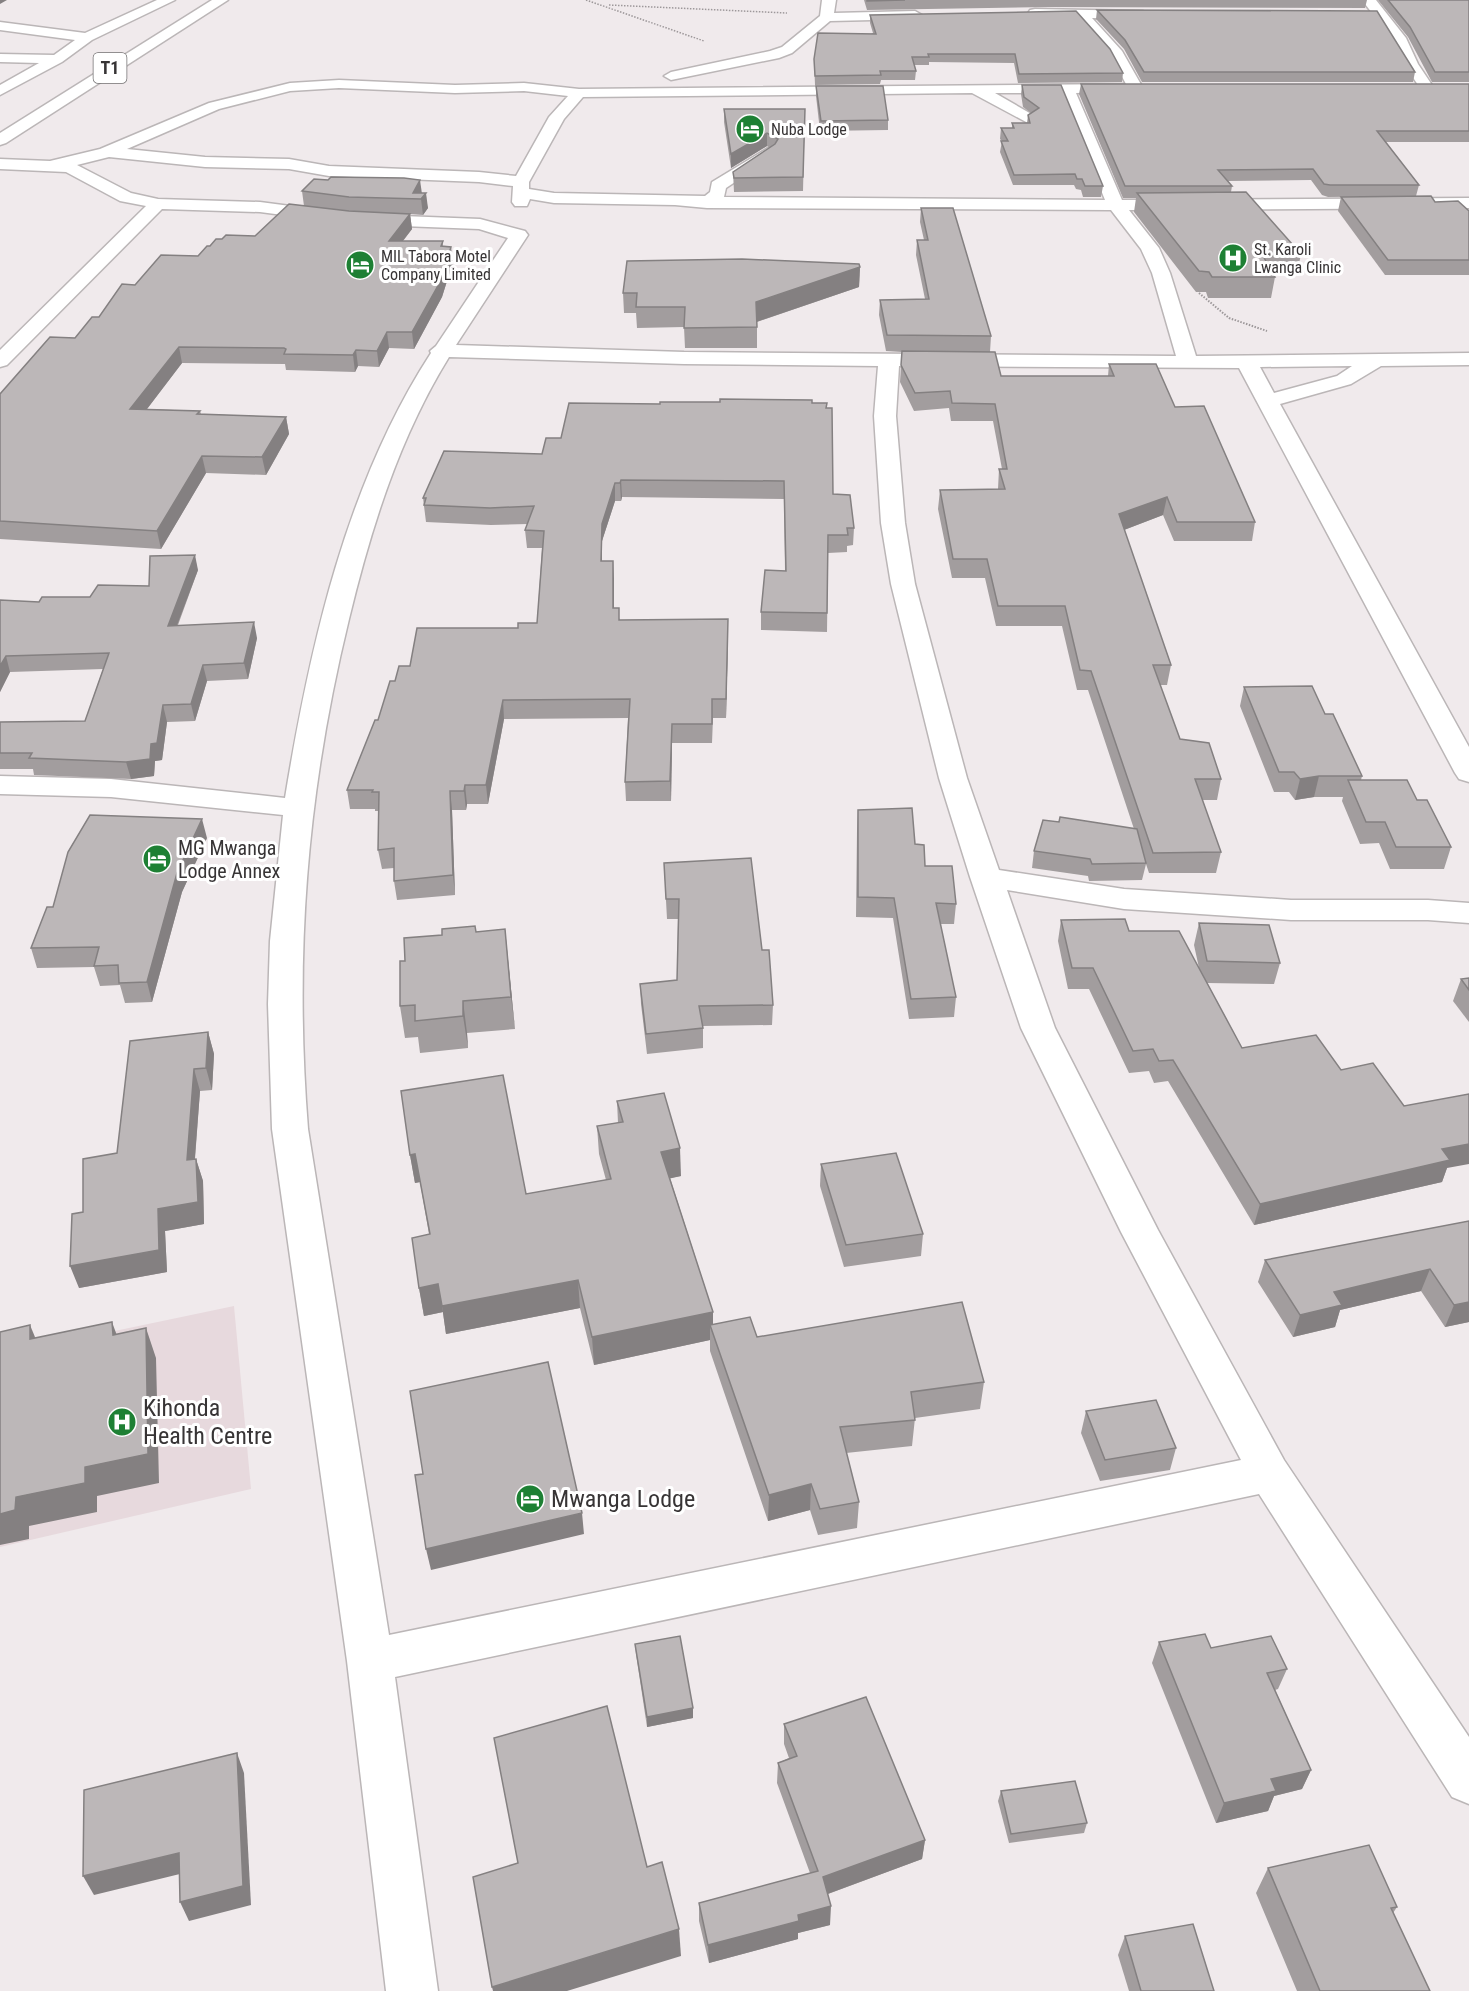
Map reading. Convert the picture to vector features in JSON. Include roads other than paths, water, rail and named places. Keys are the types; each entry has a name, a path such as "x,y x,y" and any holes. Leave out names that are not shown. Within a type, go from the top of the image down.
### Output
{"main road":[{"path":"0,91 57,59 87,37 168,0"},
{"name":"T1","path":"0,140 221,0"},
{"path":"827,17 829,0"},
{"path":"1369,0 1399,38 1411,64 1432,88 1404,88"},
{"path":"1025,14 1049,7 1081,14 1162,15"},
{"path":"54,165 105,153 214,106 290,87 339,84 455,89 524,87 579,93 1142,88 1117,54 1081,14"},
{"path":"1359,14 1380,14"},
{"path":"643,91 663,78 764,58 787,50 827,17 932,15"},
{"path":"0,26 87,37"},
{"path":"0,58 57,59"},
{"path":"971,88 1010,106 1028,118"},
{"path":"1067,88 1116,205 1150,248 1161,273 1188,362"},
{"path":"493,228 518,216 521,187 557,117 579,93"},
{"path":"105,153 205,162 289,164 328,171 479,177 554,198 675,200 707,203 1116,205 1469,203"},
{"path":"707,203 718,194 718,186 768,153"},
{"path":"0,164 54,165 77,171 126,197 158,204 260,207 351,219 480,224 519,235 487,287 440,351 388,455 360,527 315,702 297,808 286,941 283,1020 284,1073 298,1194 370,1661 412,1991"},
{"path":"519,212 675,200"},
{"path":"0,361 158,204"},
{"path":"440,351 684,358 889,360 1188,362 1382,358 1469,359"},
{"path":"1268,401 1344,380 1382,358 1438,376 1459,378"},
{"path":"889,360 885,416 893,523 903,584 953,778 1038,1028 1140,1232 1269,1473 1469,1780"},
{"path":"1246,361 1469,774"},
{"path":"0,785 111,788 297,808"},
{"path":"985,877 1124,900 1291,910 1428,910 1469,913"},
{"path":"370,1661 1269,1473"}],"place":[{"name":"Nuba Lodge","path":"750,129"},
{"name":"St. Karoli Lwanga Clinic","path":"1233,258"},
{"name":"MIL Tabora Motel Company Limited","path":"360,265"},
{"name":"MG Mwanga Lodge Annex","path":"157,859"},
{"name":"Kihonda Health Centre","path":"122,1422"},
{"name":"Mwanga Lodge","path":"530,1499"}]}
